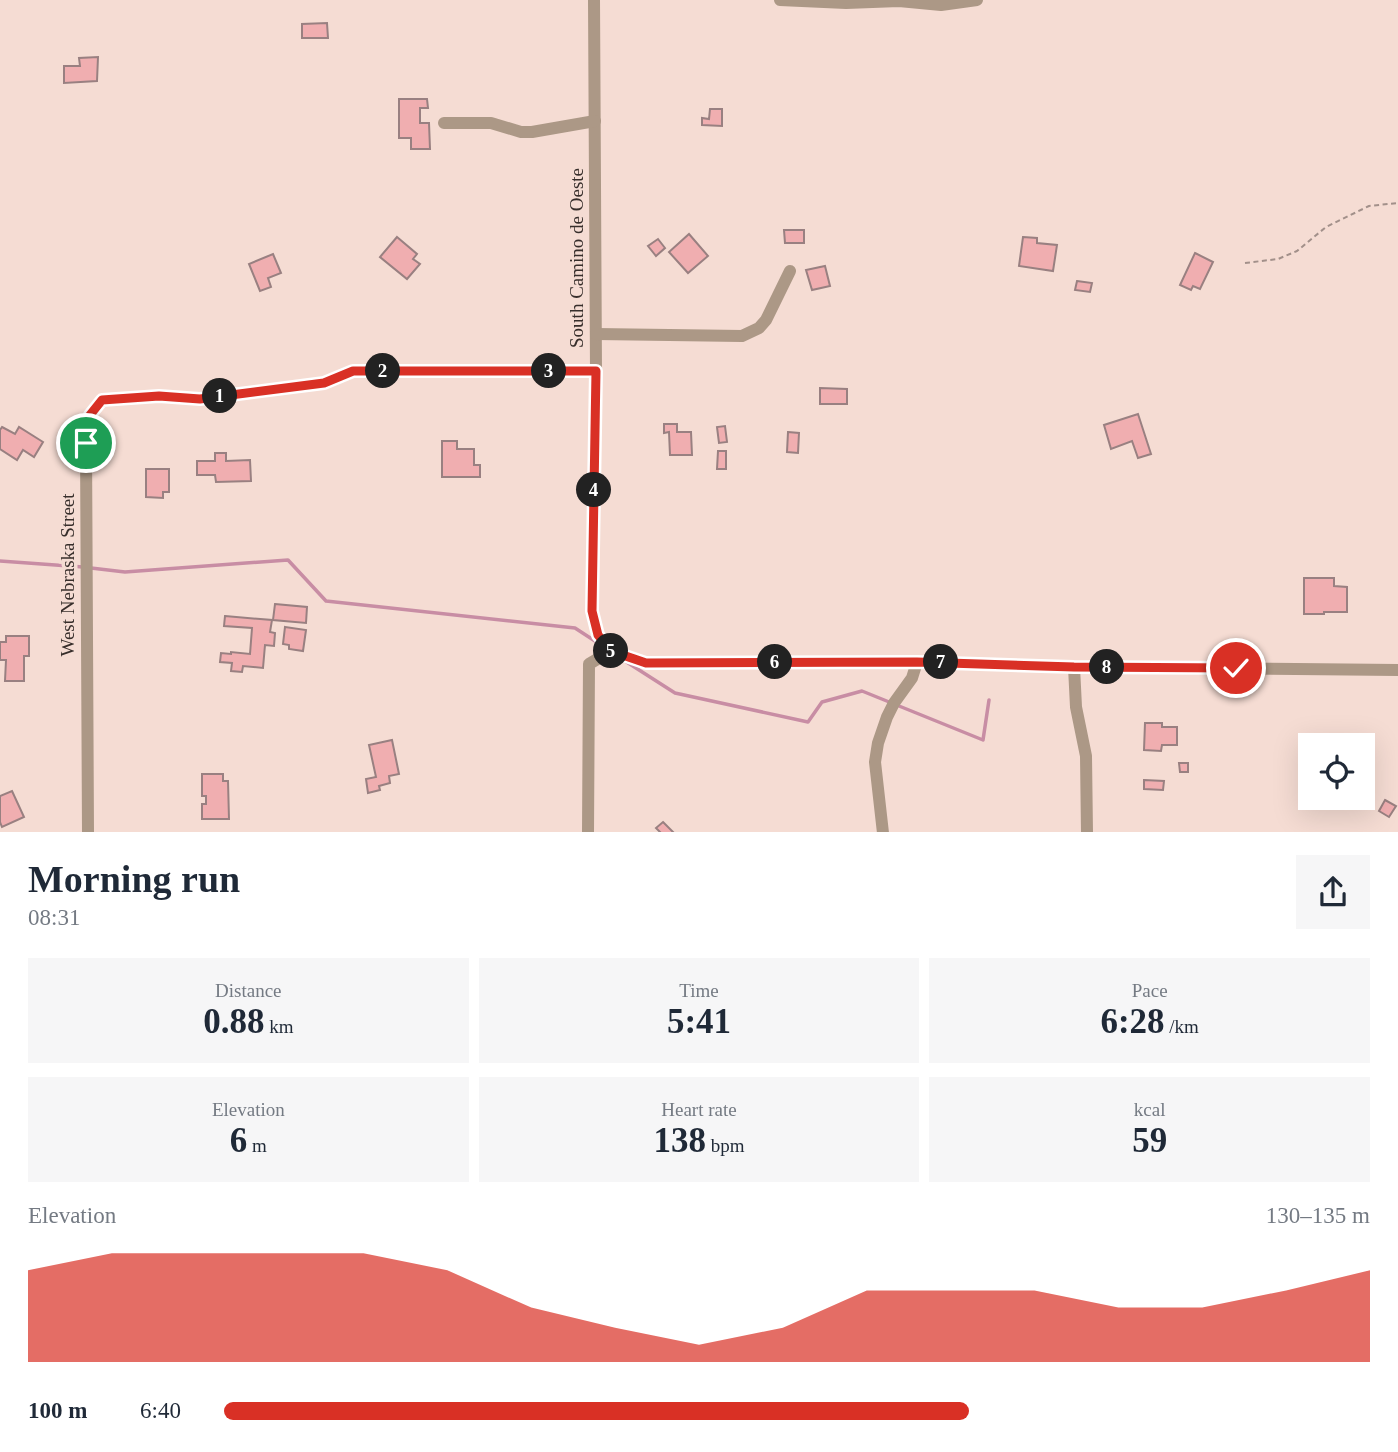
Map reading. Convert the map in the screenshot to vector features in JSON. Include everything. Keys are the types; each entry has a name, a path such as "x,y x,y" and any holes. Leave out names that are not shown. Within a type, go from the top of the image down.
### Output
{"street":[{"name":"South Camino de Oeste","path":"594,0 596,371 592,611 598,635 611,651"},
{"path":"780,0 846,3 899,1 941,5 977,0"},
{"path":"444,123 491,122 521,132 532,132 595,121"},
{"path":"596,334 742,336 759,328 766,320 790,271"},
{"name":"West Nebraska Street","path":"88,832 86,443 90,415 102,400 159,396 200,399 324,383 353,371 596,371"},
{"path":"589,832 589,664 611,651 646,663 917,662 1074,667 1398,670"},
{"path":"883,832 875,762 878,743 887,717 912,678 917,662"},
{"path":"1074,667 1076,707 1086,756 1087,832"}],"path":[{"path":"1245,263 1278,258 1297,251 1326,227 1369,206 1398,203"}],"building":[{"path":"327,23 328,38 302,38 302,24"},
{"path":"98,57 97,81 64,83 64,66 80,66 79,58"},
{"path":"399,99 427,99 428,108 420,108 420,123 429,123 430,149 411,149 411,138 399,138"},
{"path":"710,109 722,109 722,126 702,125 702,118 709,119"},
{"path":"784,230 804,230 804,243 785,243"},
{"path":"689,234 708,256 688,273 669,252"},
{"path":"397,237 417,254 413,259 420,264 407,279 380,257"},
{"path":"1023,237 1037,238 1037,243 1057,245 1053,271 1019,266"},
{"path":"658,239 665,248 656,256 648,246"},
{"path":"1195,253 1213,262 1200,289 1193,286 1191,290 1180,285"},
{"path":"273,254 281,273 268,278 271,287 260,291 249,264"},
{"path":"825,266 830,286 812,290 806,270"},
{"path":"1077,281 1092,283 1090,292 1075,290"},
{"path":"820,388 847,389 847,404 820,404"},
{"path":"1138,414 1151,454 1138,458 1132,441 1111,449 1104,425"},
{"path":"664,424 677,424 677,432 691,432 692,455 670,455 669,432 664,433"},
{"path":"725,426 727,442 719,443 717,427"},
{"path":"2,427 15,434 19,427 43,442 34,457 23,450 17,460 0,449"},
{"path":"788,432 799,433 798,453 787,452"},
{"path":"442,441 457,441 457,449 474,449 474,465 480,465 480,477 442,477"},
{"path":"718,451 726,451 726,469 717,469"},
{"path":"215,453 226,453 226,461 250,460 251,481 216,482 215,475 197,475 197,461 215,461"},
{"path":"146,469 169,469 169,492 163,492 163,498 146,497"},
{"path":"1304,578 1334,578 1334,586 1347,587 1347,612 1304,614"},
{"path":"275,604 307,607 306,623 273,620"},
{"path":"225,616 272,620 270,632 275,633 274,646 265,645 263,668 243,666 242,672 231,671 232,663 220,662 221,653 250,654 252,628 224,626"},
{"path":"285,627 306,630 303,651 289,649 289,645 283,644"},
{"path":"6,636 29,636 29,656 24,656 24,681 5,681 6,660 0,660 0,642 6,642"},
{"path":"1145,723 1162,723 1162,727 1177,727 1177,745 1162,745 1161,751 1144,750"},
{"path":"392,740 399,774 389,776 390,783 379,786 380,790 368,793 366,779 376,777 369,745"},
{"path":"1179,763 1188,763 1188,772 1180,772"},
{"path":"202,774 223,774 223,781 228,781 229,819 202,819 202,804 206,804 206,796 202,796"},
{"path":"1144,780 1164,781 1163,790 1144,789"},
{"path":"12,791 24,817 2,827 0,796"},
{"path":"1385,800 1396,806 1389,817 1379,811"},
{"path":"663,822 673,832 660,832 656,828"}],"waterway":[{"path":"91,568 125,572 288,560 326,601 575,628 598,643"},
{"path":"0,561 83,567"},
{"path":"625,661 675,693 808,722 822,702 862,691 983,740 989,700"}],"route":[{"path":"86,443 90,415 102,400 159,396 200,399 324,383 353,371 596,371 592,611 598,635 611,651 646,663 917,662 1236,668"}]}
